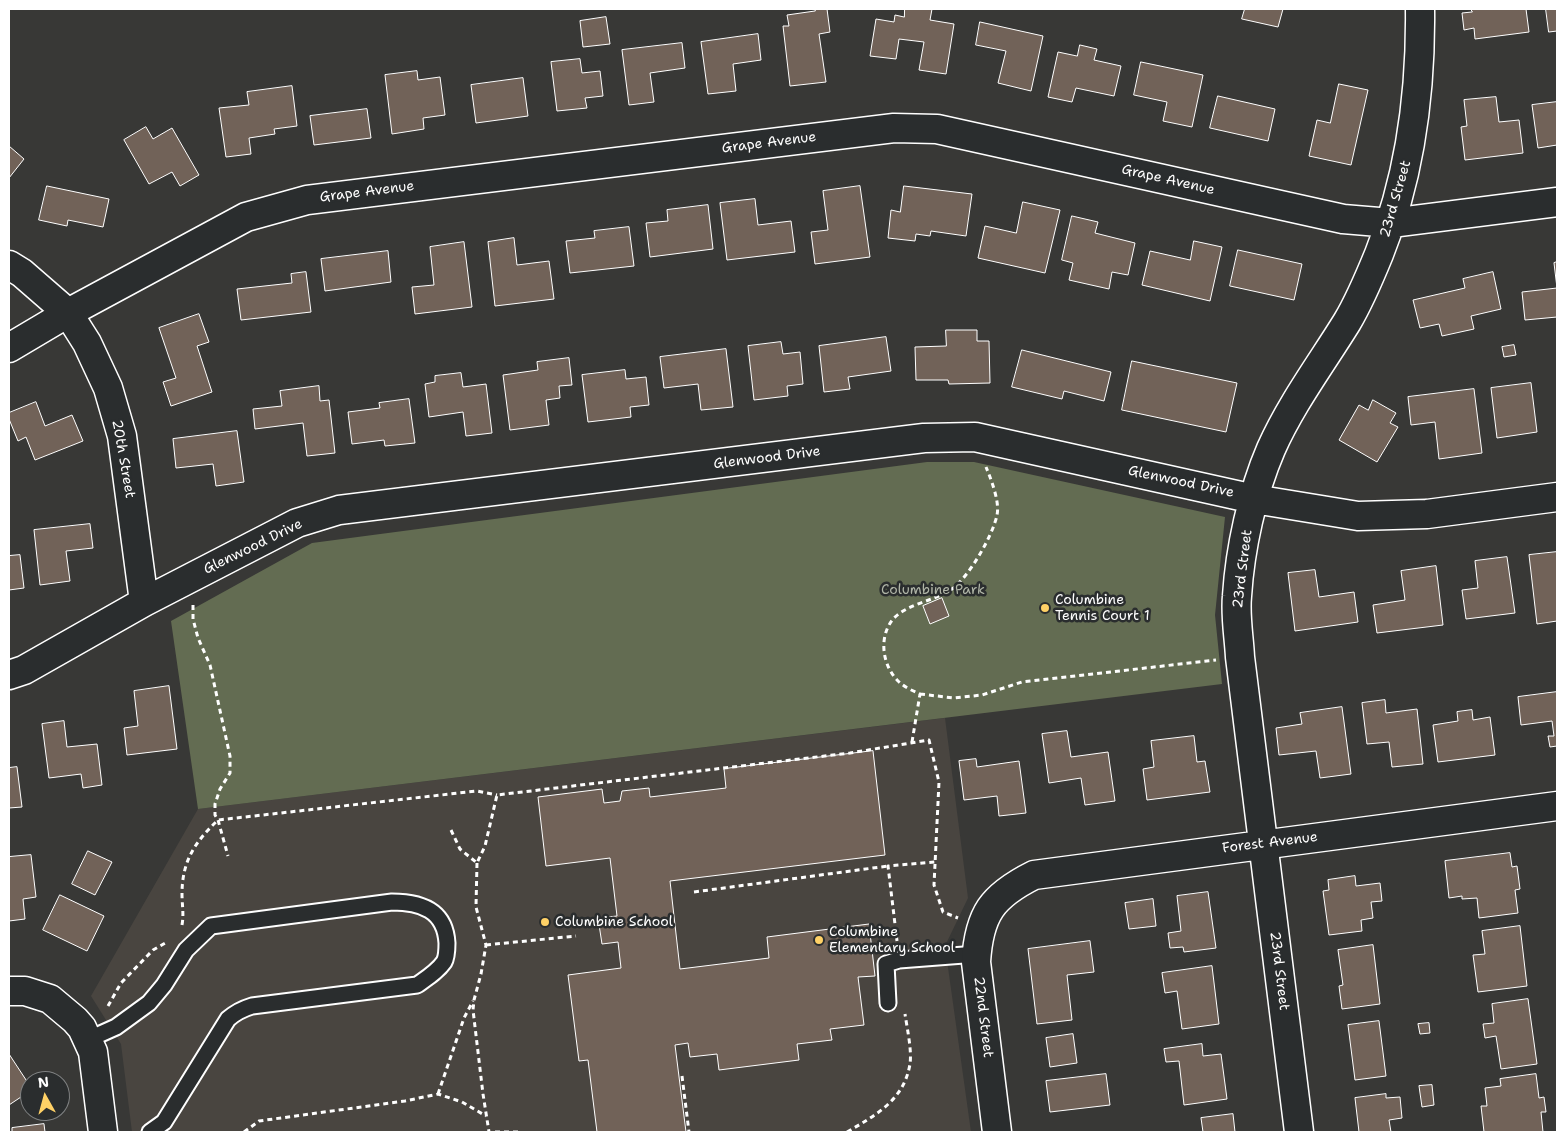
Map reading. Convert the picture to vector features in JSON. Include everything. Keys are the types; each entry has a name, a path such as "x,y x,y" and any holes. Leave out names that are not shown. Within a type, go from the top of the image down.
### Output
{"street":[{"name":"23rd Street","path":"1299,1132 1240,657 1236,598 1243,543 1254,499 1271,450 1295,404 1348,320 1379,255 1391,223 1410,149 1421,53 1420,9"},
{"name":"Grape Avenue","path":"9,348 246,217 307,200 894,128 937,129 1343,219 1391,223 1557,202"},
{"name":"20th Street","path":"9,265 22,272 68,314 87,343 108,388 122,436 144,602"},
{"name":"Glenwood Drive","path":"9,675 24,670 144,602 296,523 339,510 914,440 975,437 1254,499 1358,516 1427,514 1557,497"},
{"name":"Forest Avenue","path":"987,916 1011,887 1034,875 1557,806"},
{"name":"22nd Street","path":"987,916 978,936 976,954 997,1132"},
{"path":"9,991 25,991 50,999 82,1028 93,1052 103,1132"}],"lane":[{"path":"87,1040 116,1027 156,996 186,950 211,926 392,902 410,902 423,906 443,924 447,951 444,961 433,975 417,985 252,1006 235,1012 228,1019 164,1122 150,1132"},
{"path":"888,1003 886,964 899,960 976,954"}],"path":[{"path":"975,437 993,486 997,514 985,544 968,573 952,589 908,609 894,618 884,636 884,653 887,667 898,681 920,694 954,698 982,695 1022,682 1240,657"},
{"path":"186,580 193,597 193,619 198,638 210,666 230,756 230,772 220,789 215,804 215,816 218,820 228,856"},
{"path":"912,742 920,694"},
{"path":"181,929 184,914 182,895 184,872 193,848 218,820 477,791 496,796 840,754 929,740 939,782 934,885 943,912 987,916"},
{"path":"489,1132 473,1010 486,945 476,907 477,863 485,846 496,796"},
{"path":"451,830 460,849 477,863"},
{"path":"694,892 888,866"},
{"path":"486,945 576,936"},
{"path":"108,1007 121,983 153,950 169,941"},
{"path":"438,1094 464,1018 474,1000"},
{"path":"682,1076 689,1132"},
{"path":"246,1132 259,1121 405,1101 438,1094 462,1102 486,1116"},
{"path":"495,1132 518,1132"}],"shaded area":[{"name":"Columbine School","path":"945,718 968,898 945,946 971,1132 132,1132 121,1044 91,996 198,809"}],"green space":[{"name":"Columbine Park","path":"927,462 974,462 1225,517 1215,615 1222,684 198,809 171,621 312,543"}],"building":[{"path":"815,9 827,9 830,32 819,34 826,82 790,86 783,26 789,26 787,15 815,11"},
{"path":"905,9 932,9 930,20 954,24 946,74 919,70 924,42 899,39 896,59 870,56 876,19 894,22 895,15 904,17"},
{"path":"1245,9 1283,9 1278,27 1242,19"},
{"path":"1471,9 1526,9 1529,32 1475,39 1474,28 1464,30 1462,13 1472,12"},
{"path":"1546,9 1557,9 1557,31 1549,32"},
{"path":"606,17 610,44 583,47 580,21"},
{"path":"980,22 1043,36 1031,91 998,83 1006,51 976,45"},
{"path":"758,34 761,60 733,64 736,91 708,94 701,42"},
{"path":"682,43 685,68 650,73 654,102 629,105 622,50"},
{"path":"1080,45 1097,49 1094,60 1121,66 1114,96 1076,88 1072,102 1048,97 1058,52 1077,56"},
{"path":"580,59 582,73 600,71 603,96 585,98 587,108 557,111 551,62"},
{"path":"1141,62 1203,75 1192,127 1163,121 1167,102 1134,95"},
{"path":"417,71 418,80 440,77 445,115 423,118 424,129 392,134 385,75"},
{"path":"523,78 528,116 476,123 471,85"},
{"path":"1339,84 1368,90 1351,165 1309,156 1317,120 1330,123"},
{"path":"292,86 297,126 274,129 275,134 249,138 251,154 226,157 219,108 249,105 247,92"},
{"path":"1218,96 1275,109 1268,141 1210,128"},
{"path":"1496,97 1499,122 1519,120 1523,153 1465,160 1461,127 1467,126 1464,100"},
{"path":"1557,102 1557,145 1538,148 1532,105"},
{"path":"367,109 371,138 314,145 310,116"},
{"path":"146,127 153,139 172,128 199,175 180,186 172,172 149,184 124,140"},
{"path":"9,146 24,159 9,178"},
{"path":"47,186 109,199 103,227 68,220 67,226 39,220"},
{"path":"860,186 870,257 815,264 811,232 828,230 823,191"},
{"path":"904,186 972,194 966,236 931,231 930,236 916,234 915,241 888,238 891,210 900,212"},
{"path":"755,199 758,225 791,221 795,252 727,260 720,203"},
{"path":"1023,202 1060,210 1045,273 978,258 985,226 1016,233"},
{"path":"708,205 713,249 650,257 646,223 668,221 667,210"},
{"path":"1072,216 1098,222 1095,233 1135,243 1128,275 1112,272 1109,289 1069,280 1073,263 1062,260"},
{"path":"629,227 634,266 570,273 566,241 595,238 594,231"},
{"path":"514,238 517,265 549,261 554,299 495,306 488,242"},
{"path":"1194,241 1222,247 1210,301 1142,285 1150,251 1190,260"},
{"path":"464,242 472,307 415,314 412,287 434,285 430,247"},
{"path":"1238,250 1302,264 1294,300 1230,286"},
{"path":"388,251 391,282 325,291 321,259"},
{"path":"1557,262 1557,288 1554,263"},
{"path":"306,272 311,312 241,320 237,289 292,283 291,274"},
{"path":"1493,272 1501,309 1471,316 1474,329 1442,336 1439,324 1420,328 1413,300 1465,288 1463,279"},
{"path":"1557,288 1557,317 1525,320 1522,292"},
{"path":"199,314 209,342 197,346 212,392 171,406 163,382 176,378 159,328"},
{"path":"946,330 977,330 977,341 989,341 990,383 949,384 948,380 916,380 915,347 946,346"},
{"path":"886,337 891,371 848,377 850,389 824,392 819,346"},
{"path":"781,342 783,354 800,352 803,384 787,386 788,396 754,400 748,346"},
{"path":"1514,345 1516,355 1504,357 1502,347"},
{"path":"726,349 733,407 701,410 698,384 664,388 660,357"},
{"path":"1022,350 1111,372 1104,401 1064,391 1062,399 1012,387"},
{"path":"569,358 572,385 559,386 560,398 546,400 549,425 510,430 503,375 538,370 537,362"},
{"path":"1132,361 1237,383 1226,432 1122,410"},
{"path":"625,370 626,379 646,377 649,405 630,407 631,417 588,422 582,375"},
{"path":"461,373 463,387 486,384 492,433 466,436 463,412 429,417 425,384 435,382 435,376"},
{"path":"1531,383 1537,432 1497,438 1491,388"},
{"path":"319,386 320,401 329,400 335,453 307,456 303,423 255,429 253,409 282,406 280,391"},
{"path":"1474,389 1482,453 1439,459 1435,422 1411,425 1408,397"},
{"path":"409,399 415,443 385,446 384,440 352,444 348,412 380,408 379,403"},
{"path":"1373,400 1396,413 1390,423 1398,427 1377,462 1339,440 1359,405 1368,410"},
{"path":"36,402 45,426 72,415 83,441 35,460 26,437 18,441 9,419 9,413"},
{"path":"237,431 244,482 216,486 213,464 176,468 173,439"},
{"path":"90,524 93,548 66,551 70,581 40,585 34,530"},
{"path":"1557,552 1557,621 1537,624 1529,555"},
{"path":"20,555 24,588 9,590 9,556"},
{"path":"1507,557 1515,613 1466,619 1462,590 1478,588 1475,561"},
{"path":"1436,566 1443,625 1377,633 1373,605 1405,600 1401,571"},
{"path":"1315,570 1319,597 1354,592 1358,622 1295,631 1288,573"},
{"path":"942,598 949,616 930,624 923,606"},
{"path":"169,686 177,749 127,755 124,728 138,726 134,691"},
{"path":"1557,692 1557,746 1550,747 1548,736 1554,736 1552,721 1521,725 1518,697"},
{"path":"1385,700 1386,713 1417,709 1423,764 1392,767 1389,742 1367,744 1362,703"},
{"path":"1342,707 1351,774 1320,778 1316,751 1279,755 1276,728 1302,724 1300,713"},
{"path":"1472,710 1473,720 1490,717 1495,755 1438,762 1433,725 1458,721 1457,712"},
{"path":"64,721 67,747 97,744 102,785 83,788 81,774 49,778 42,724"},
{"path":"1067,731 1071,757 1108,752 1115,801 1085,805 1081,778 1049,783 1042,734"},
{"path":"1194,736 1197,762 1205,761 1210,792 1147,800 1143,769 1154,767 1151,741"},
{"name":"Columbine Elementary School","path":"873,751 885,855 670,881 680,969 769,958 767,937 869,924 875,976 858,977 864,1025 830,1029 832,1040 797,1044 799,1060 719,1070 717,1054 690,1057 688,1043 675,1045 686,1132 597,1132 588,1060 579,1061 568,975 621,968 618,942 602,944 598,918 617,916 610,858 546,866 538,797 602,789 604,803 620,801 622,791 649,788 650,797 726,788 724,769"},
{"path":"976,759 977,767 1019,761 1026,813 999,816 997,796 964,800 959,761"},
{"path":"17,767 22,807 9,808 9,768"},
{"path":"88,851 112,862 95,895 72,884"},
{"path":"1510,853 1512,867 1517,866 1520,889 1515,890 1518,913 1479,918 1477,898 1462,899 1462,896 1449,898 1445,861"},
{"path":"31,855 36,897 23,899 25,919 9,921 9,857"},
{"path":"1355,876 1356,886 1380,883 1382,901 1371,902 1373,918 1361,920 1362,931 1329,935 1323,891 1329,890 1328,880"},
{"path":"1208,892 1216,948 1184,952 1183,947 1170,948 1168,933 1181,931 1177,896"},
{"path":"60,895 104,916 87,951 43,930"},
{"path":"1153,899 1156,926 1129,929 1125,903"},
{"path":"1520,926 1527,986 1478,992 1473,955 1485,954 1482,931"},
{"path":"1090,941 1094,972 1067,975 1072,1020 1037,1024 1028,949"},
{"path":"1373,945 1380,1004 1342,1009 1339,986 1343,985 1338,950"},
{"path":"1212,966 1219,1024 1182,1029 1177,991 1165,993 1162,973"},
{"path":"1528,999 1537,1064 1501,1069 1496,1036 1485,1038 1483,1024 1494,1023 1492,1004"},
{"path":"1379,1021 1386,1076 1355,1080 1348,1025"},
{"path":"1429,1023 1430,1033 1420,1034 1418,1024"},
{"path":"1073,1034 1077,1063 1050,1067 1046,1038"},
{"path":"1202,1044 1203,1056 1221,1054 1227,1099 1184,1105 1179,1061 1166,1062 1164,1049"},
{"path":"9,1054 20,1071 20,1098 9,1105"},
{"path":"1106,1074 1110,1105 1050,1112 1046,1081"},
{"path":"1536,1074 1539,1098 1544,1097 1546,1112 1541,1112 1543,1132 1484,1132 1481,1106 1487,1106 1485,1088 1501,1086 1500,1079"},
{"path":"1432,1085 1434,1105 1422,1107 1419,1086"},
{"path":"1386,1094 1386,1098 1400,1097 1402,1118 1389,1120 1391,1132 1359,1132 1355,1098"},
{"path":"1233,1114 1235,1132 1203,1132 1201,1118"},
{"path":"44,1124 45,1132 12,1132 12,1128"}],"place":[{"name":"Columbine Tennis Court 1","path":"1045,608"},
{"name":"Columbine School","path":"545,922"},
{"name":"Columbine Elementary School","path":"819,940"}]}
